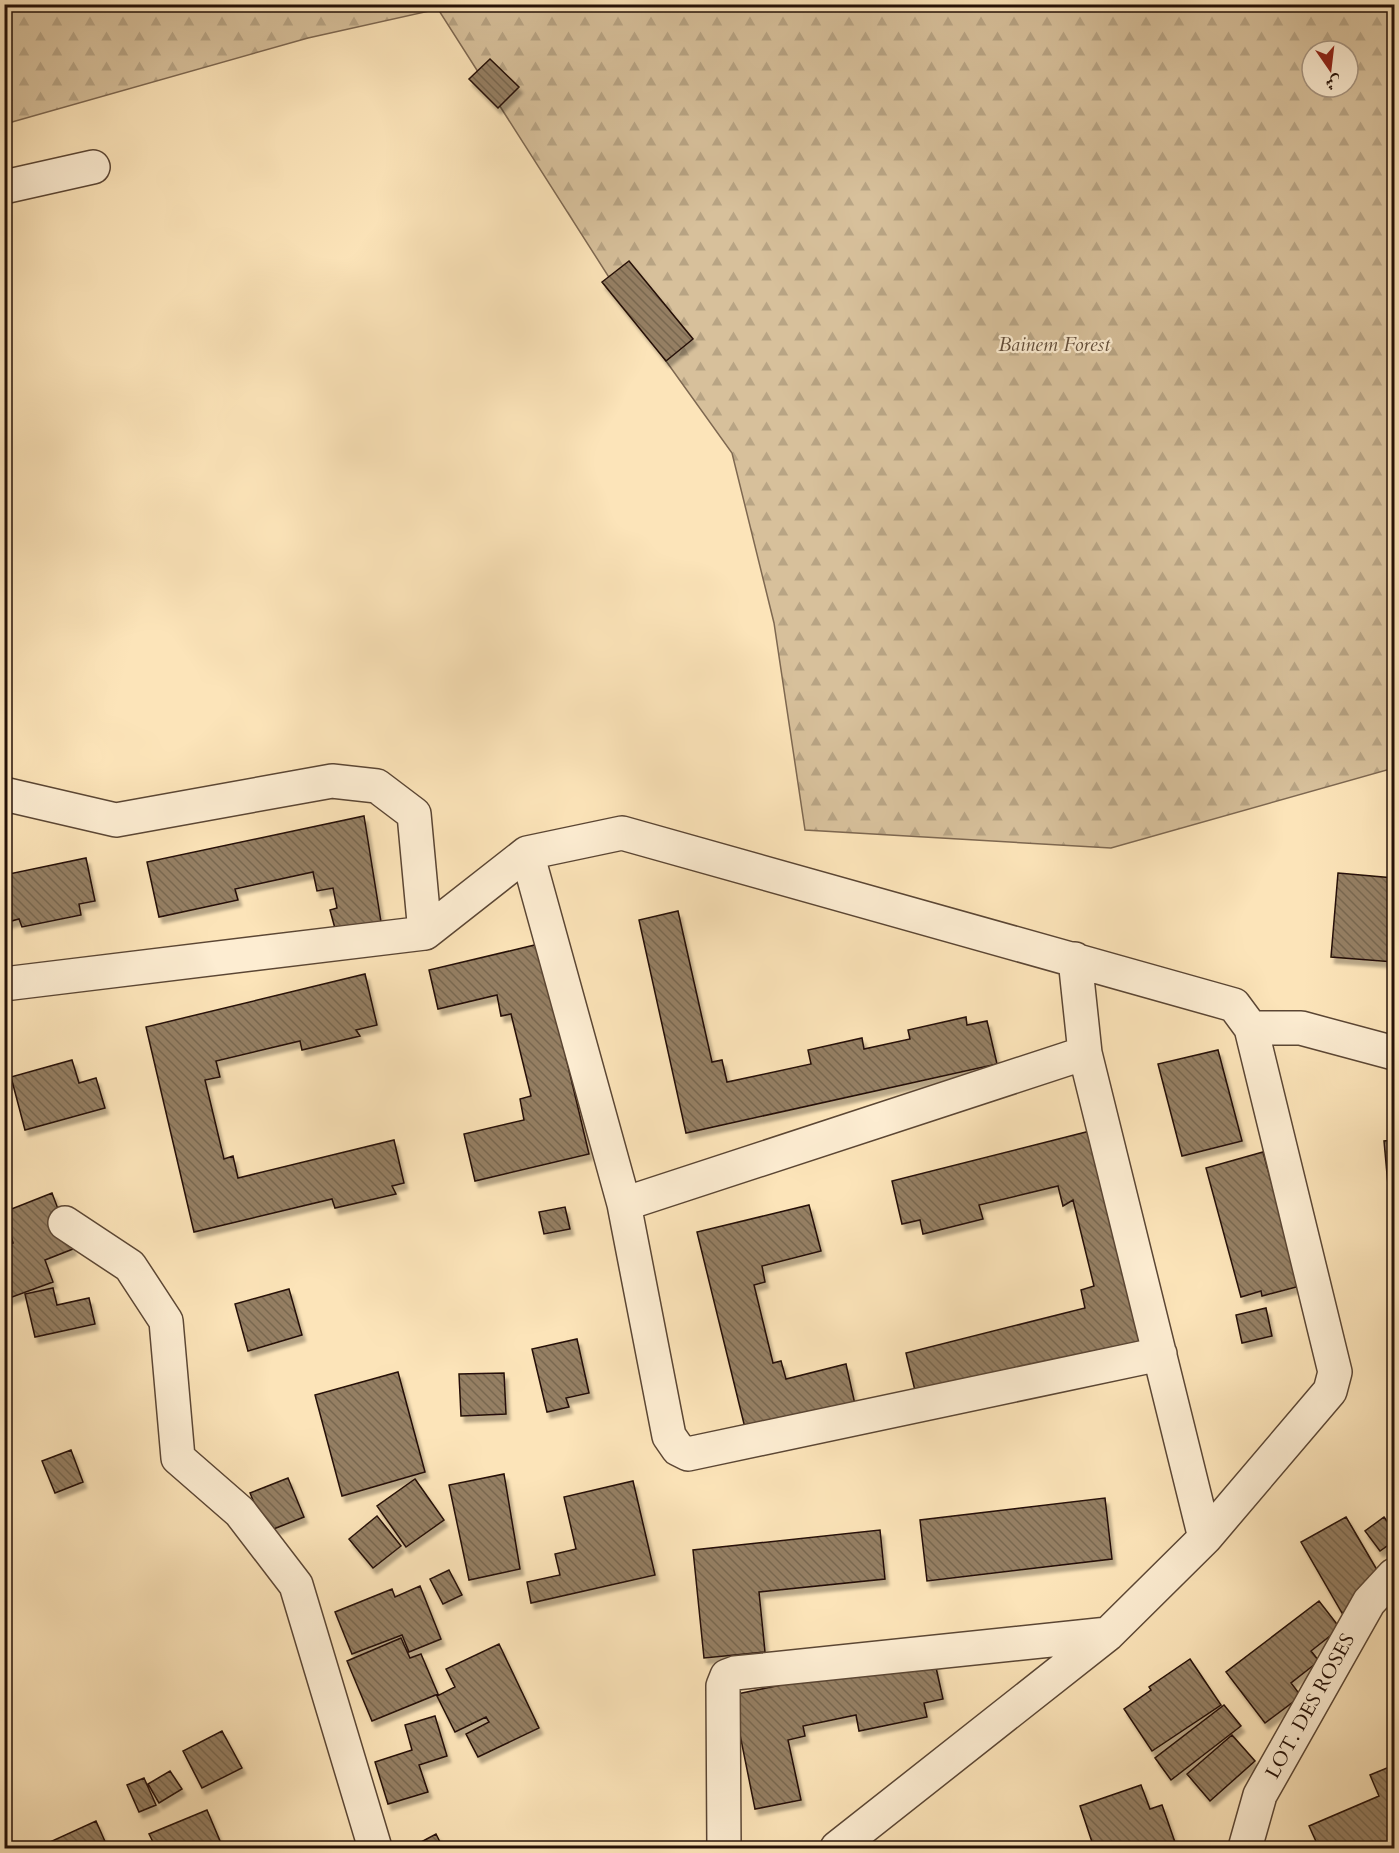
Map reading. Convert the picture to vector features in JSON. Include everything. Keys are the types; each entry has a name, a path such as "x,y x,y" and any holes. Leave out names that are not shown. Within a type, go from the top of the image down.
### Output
{"street":[{"path":"4,187 93,167"},
{"path":"4,794 116,820 332,781 376,786 414,814 425,933"},
{"path":"4,984 425,933 526,853 622,833 1234,1005 1251,1028 1335,1372 1330,1391 1205,1538 1108,1634 837,1848"},
{"path":"526,853 624,1204 669,1436 678,1449 688,1454 1160,1354"},
{"path":"1075,959 1085,1053 1205,1538"},
{"path":"1251,1028 1301,1028 1395,1053"},
{"path":"624,1204 1085,1053"},
{"path":"65,1223 130,1266 165,1321 178,1458 240,1512 296,1585 375,1848"},
{"name":"LOT. DES ROSES","path":"1239,1846 1260,1795 1369,1602 1395,1575"},
{"path":"724,1848 723,1686 727,1676 735,1673 1108,1634"}],"green space":[{"name":"Bainem Forest","path":"5,5 1394,5 1394,768 1111,848 805,830 774,623 732,453 633,315 438,9 308,38 5,124"}],"building":[{"path":"490,59 519,87 498,108 469,79"},
{"path":"629,261 693,339 666,361 602,282"},
{"path":"364,816 381,922 336,932 330,910 337,908 333,888 317,891 313,872 235,889 238,900 159,917 147,862"},
{"path":"86,858 95,901 79,904 81,915 22,927 19,919 4,923 4,875"},
{"path":"1338,873 1394,878 1394,962 1331,957"},
{"path":"678,911 712,1062 722,1060 727,1082 811,1064 808,1050 862,1038 864,1049 910,1039 908,1030 966,1017 967,1025 987,1021 997,1064 686,1133 639,920"},
{"path":"539,944 589,1154 475,1181 464,1134 524,1120 520,1099 531,1096 511,1014 501,1016 497,995 438,1009 429,970"},
{"path":"365,974 377,1025 356,1030 360,1036 302,1050 300,1041 216,1061 220,1077 205,1080 224,1159 233,1156 238,1178 394,1140 404,1183 392,1186 396,1194 335,1208 332,1199 194,1232 146,1027"},
{"path":"1218,1050 1242,1141 1182,1156 1158,1064"},
{"path":"72,1060 79,1083 96,1078 105,1108 25,1130 11,1077"},
{"path":"1098,1129 1151,1345 918,1403 906,1353 1085,1308 1081,1290 1094,1286 1073,1200 1063,1206 1058,1186 979,1205 983,1219 923,1234 920,1220 902,1224 892,1181"},
{"path":"1394,1140 1394,1185 1388,1185 1384,1141"},
{"path":"1263,1152 1300,1286 1262,1296 1261,1291 1241,1297 1206,1168"},
{"path":"52,1193 73,1249 45,1260 53,1282 4,1300 4,1246 13,1243 4,1212"},
{"path":"809,1205 821,1251 762,1266 765,1282 754,1285 773,1363 781,1361 786,1379 846,1364 856,1409 747,1436 697,1232"},
{"path":"565,1207 570,1229 544,1234 539,1212"},
{"path":"53,1288 57,1305 89,1298 95,1324 35,1337 25,1294"},
{"path":"289,1289 302,1335 248,1351 235,1304"},
{"path":"1266,1308 1272,1336 1242,1343 1236,1315"},
{"path":"577,1339 589,1393 566,1398 569,1407 547,1412 532,1349"},
{"path":"398,1372 425,1472 342,1496 315,1395"},
{"path":"504,1373 506,1414 461,1416 459,1374"},
{"path":"71,1450 83,1482 55,1493 42,1461"},
{"path":"504,1474 520,1569 469,1580 449,1485"},
{"path":"288,1478 304,1517 266,1532 250,1493"},
{"path":"415,1479 444,1520 406,1547 377,1506"},
{"path":"633,1481 655,1575 531,1603 527,1582 560,1575 555,1554 576,1549 564,1497"},
{"path":"1105,1498 1112,1559 927,1581 920,1520"},
{"path":"377,1516 401,1546 373,1568 349,1539"},
{"path":"1346,1517 1387,1587 1342,1613 1301,1542"},
{"path":"1384,1517 1394,1531 1394,1541 1380,1551 1365,1531"},
{"path":"880,1530 885,1579 759,1592 765,1652 704,1658 693,1550"},
{"path":"449,1570 462,1595 443,1604 430,1579"},
{"path":"420,1586 441,1639 409,1652 402,1635 352,1654 335,1612 392,1589 395,1597"},
{"path":"1319,1601 1340,1628 1311,1651 1319,1661 1291,1683 1301,1696 1265,1723 1226,1672"},
{"path":"401,1638 410,1658 421,1654 438,1694 372,1721 347,1661"},
{"path":"499,1644 539,1728 478,1757 466,1734 489,1722 486,1717 455,1732 437,1696 455,1687 446,1669"},
{"path":"933,1654 943,1699 924,1703 927,1717 859,1731 856,1715 803,1726 805,1736 788,1740 801,1800 755,1809 732,1695"},
{"path":"1190,1659 1221,1705 1152,1751 1124,1709 1151,1690 1149,1687"},
{"path":"1224,1705 1241,1726 1171,1780 1155,1758"},
{"path":"435,1716 447,1756 419,1765 428,1792 388,1804 375,1762 412,1750 405,1725"},
{"path":"222,1731 242,1768 202,1788 183,1751"},
{"path":"1232,1735 1255,1761 1210,1801 1187,1774"},
{"path":"1394,1765 1394,1848 1319,1848 1309,1826 1379,1796 1370,1775"},
{"path":"170,1771 182,1789 159,1803 148,1784"},
{"path":"144,1778 156,1805 139,1812 127,1785"},
{"path":"1141,1785 1150,1809 1162,1805 1177,1848 1094,1848 1080,1806"},
{"path":"207,1810 223,1848 156,1848 149,1834"},
{"path":"96,1821 107,1846 101,1848 42,1848 41,1846"},
{"path":"436,1834 443,1848 422,1848 419,1843"}]}
